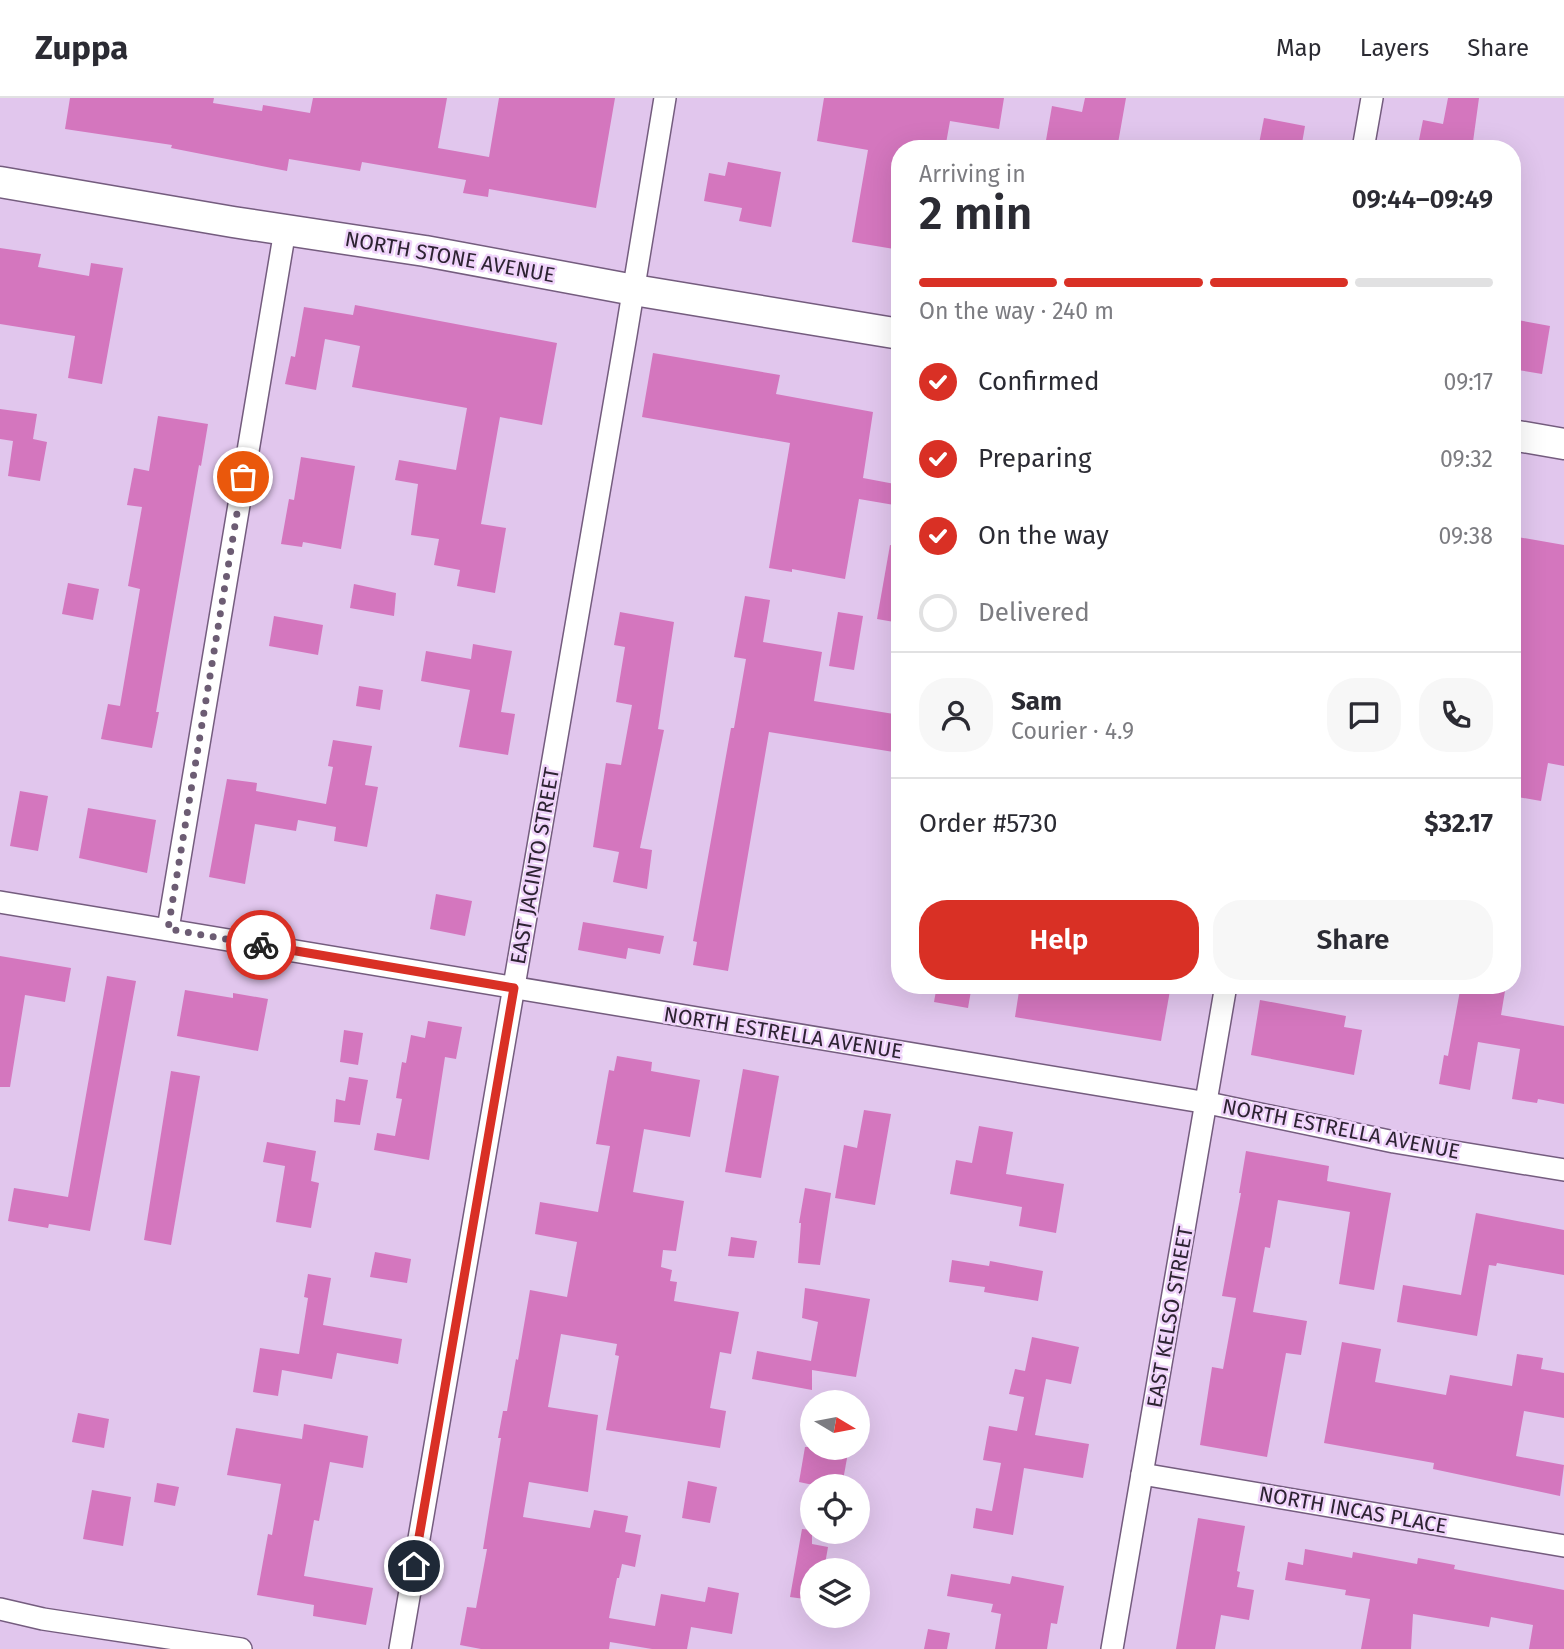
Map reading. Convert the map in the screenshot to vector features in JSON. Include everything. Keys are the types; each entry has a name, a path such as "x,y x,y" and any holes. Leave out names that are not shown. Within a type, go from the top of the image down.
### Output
{"main road":[{"name":"NORTH STONE AVENUE","path":"0,182 425,251 634,290 891,333"},
{"path":"1521,437 1564,444"}],"street":[{"name":"EAST JACINTO STREET","path":"400,1649 665,98"},
{"path":"1365,140 1372,98"},
{"path":"168,929 285,230"},
{"name":"NORTH ESTRELLA AVENUE","path":"0,902 1208,1103 1394,1142 1564,1170"},
{"name":"EAST KELSO STREET","path":"1112,1649 1225,994"},
{"name":"NORTH INCAS PLACE","path":"1142,1474 1564,1546"},
{"path":"0,1609 43,1619 241,1649"}],"building":[{"path":"70,98 214,98 213,103 262,111 263,105 310,113 313,98 447,98 438,148 489,157 499,98 615,98 596,208 489,189 488,197 463,193 466,180 362,162 360,171 289,159 287,171 171,148 172,145 65,129"},
{"path":"824,98 1004,98 999,129 950,121 947,140 891,140 891,248 852,242 868,150 817,141"},
{"path":"1085,98 1126,98 1119,140 1046,140 1052,106 1082,112"},
{"path":"1448,98 1479,98 1473,140 1419,140 1423,120 1443,124"},
{"path":"1264,118 1305,126 1303,140 1260,140"},
{"path":"728,162 781,172 771,227 739,221 742,208 704,201 709,173 725,176"},
{"path":"0,248 41,254 38,267 89,276 91,263 123,268 102,384 68,378 75,336 0,324"},
{"path":"355,305 557,343 542,425 500,417 481,524 506,528 495,593 457,586 460,570 434,565 439,539 411,535 418,484 395,480 399,460 456,470 467,408 352,387 360,346 325,339 316,390 285,384 291,356 295,357 304,307 353,315"},
{"path":"1521,321 1550,326 1542,374 1521,370"},
{"path":"653,353 780,375 776,394 873,412 863,478 891,483 891,504 859,499 845,579 792,569 792,572 769,568 790,443 642,417"},
{"path":"0,409 37,414 33,439 47,442 40,481 8,476 13,441 0,439"},
{"path":"158,416 208,424 156,712 159,712 152,748 101,739 108,704 120,706 140,589 128,586 142,507 127,505 134,468 149,471"},
{"path":"301,457 355,466 341,549 303,542 302,547 281,544 289,499 294,500"},
{"path":"1521,538 1564,545 1564,766 1548,763 1541,801 1521,798"},
{"path":"890,545 891,545 891,621 877,619"},
{"path":"68,583 99,589 93,620 62,614"},
{"path":"354,584 396,593 394,616 350,608"},
{"path":"745,596 770,600 763,642 822,652 814,701 891,714 891,752 769,732 728,971 693,965 697,942 693,941 746,659 734,657"},
{"path":"620,612 674,622 658,729 664,730 640,848 652,850 647,889 613,882 619,852 593,847 606,763 621,765 632,705 616,702 625,647 614,645"},
{"path":"838,612 863,616 854,670 829,666"},
{"path":"274,616 323,625 318,655 269,646"},
{"path":"473,644 512,651 501,712 515,714 508,755 459,747 470,690 421,681 426,651 471,659"},
{"path":"359,686 383,690 380,710 356,706"},
{"path":"333,740 372,746 365,785 378,787 367,847 334,841 336,827 298,820 296,831 255,824 245,884 209,877 227,779 257,783 256,791 326,804 333,767 328,766"},
{"path":"20,791 48,796 38,851 10,846"},
{"path":"88,808 156,820 147,873 79,858"},
{"path":"436,894 472,901 465,936 430,929"},
{"path":"583,922 664,936 660,954 628,948 626,959 578,950"},
{"path":"0,956 71,968 65,1002 25,995 10,1087 0,1087"},
{"path":"107,976 136,981 90,1231 49,1224 48,1228 8,1221 14,1188 68,1197"},
{"path":"185,990 233,998 233,993 268,999 258,1051 177,1036"},
{"path":"935,994 970,994 968,1008 934,1002"},
{"path":"1019,994 1169,994 1161,1041 1015,1017"},
{"path":"1459,994 1504,994 1501,1015 1564,1026 1564,1104 1538,1099 1537,1103 1512,1099 1520,1049 1478,1042 1470,1090 1439,1084 1444,1055 1448,1056"},
{"path":"1260,1000 1346,1016 1344,1027 1362,1030 1354,1075 1251,1055"},
{"path":"428,1021 462,1027 456,1059 445,1057 429,1160 374,1150 377,1133 395,1136 402,1099 396,1098 402,1062 406,1063 411,1035 425,1038"},
{"path":"344,1030 363,1033 358,1065 340,1062"},
{"path":"617,1056 652,1062 651,1071 700,1080 690,1137 644,1129 633,1192 684,1201 676,1251 663,1250 661,1267 672,1270 670,1281 677,1282 674,1301 739,1312 731,1354 720,1352 710,1408 726,1411 720,1448 606,1430 619,1356 615,1355 617,1344 561,1334 548,1407 598,1415 588,1492 529,1482 523,1517 590,1528 594,1510 628,1516 625,1532 641,1535 635,1567 622,1564 609,1618 655,1626 661,1594 705,1602 708,1587 739,1593 732,1634 691,1627 687,1649 652,1649 610,1642 609,1649 481,1649 460,1645 467,1607 476,1608 487,1549 483,1549 501,1438 498,1438 503,1411 507,1411 530,1290 567,1297 577,1242 535,1234 540,1202 598,1212 610,1146 596,1144 609,1070 614,1071"},
{"path":"743,1069 779,1076 761,1178 725,1172"},
{"path":"171,1071 200,1076 171,1245 144,1240"},
{"path":"349,1077 368,1080 360,1125 334,1122 336,1099 345,1101"},
{"path":"864,1110 891,1114 875,1205 835,1198 844,1145 857,1148"},
{"path":"979,1126 1013,1132 1006,1174 1064,1184 1056,1233 1019,1226 1022,1207 950,1194 956,1160 972,1163"},
{"path":"267,1142 316,1151 311,1181 319,1183 311,1228 276,1222 285,1166 263,1162"},
{"path":"1246,1151 1329,1166 1327,1181 1391,1193 1374,1290 1339,1284 1350,1212 1278,1200 1270,1248 1265,1247 1253,1312 1307,1321 1301,1355 1286,1353 1267,1457 1200,1445 1212,1367 1223,1369 1236,1298 1222,1296"},
{"path":"805,1188 831,1193 820,1265 798,1263 799,1223"},
{"path":"1476,1213 1564,1230 1564,1275 1497,1263 1496,1266 1489,1265 1477,1336 1397,1322 1403,1285 1461,1295"},
{"path":"731,1237 757,1241 754,1258 728,1256"},
{"path":"375,1252 411,1259 407,1283 370,1277"},
{"path":"952,1260 989,1266 990,1261 1043,1271 1038,1301 984,1292 985,1287 949,1282"},
{"path":"308,1274 331,1278 323,1325 402,1339 398,1364 337,1353 332,1379 282,1370 278,1396 253,1392 260,1348 299,1354 308,1298 304,1297"},
{"path":"805,1288 870,1299 856,1377 812,1370 812,1390 752,1379 757,1351 811,1361 818,1322 802,1318"},
{"path":"1032,1337 1079,1347 1071,1384 1046,1379 1035,1435 1089,1444 1083,1478 1024,1468 1013,1535 973,1528 976,1508 992,1511 1001,1463 983,1460 989,1426 1017,1431 1024,1397 1009,1394 1015,1369 1025,1371"},
{"path":"1342,1342 1381,1349 1375,1382 1446,1395 1450,1375 1512,1386 1517,1354 1543,1358 1541,1369 1564,1373 1564,1418 1524,1411 1516,1456 1564,1465 1560,1496 1433,1469 1434,1463 1324,1443"},
{"path":"78,1413 109,1419 104,1448 72,1442"},
{"path":"304,1424 368,1436 363,1468 330,1462 319,1521 314,1520 304,1576 373,1588 366,1625 313,1616 314,1605 257,1595 268,1534 272,1535 281,1484 227,1475 236,1428 302,1439"},
{"path":"803,1460 847,1460 844,1474 800,1474"},
{"path":"688,1481 717,1487 710,1523 682,1518"},
{"path":"157,1483 179,1487 175,1506 154,1502"},
{"path":"92,1490 131,1497 123,1546 83,1539"},
{"path":"1198,1518 1245,1526 1237,1587 1254,1590 1249,1620 1221,1615 1215,1649 1176,1649"},
{"path":"800,1540 800,1544 828,1547 826,1558 800,1558 800,1598 790,1597"},
{"path":"1305,1549 1352,1558 1353,1552 1417,1564 1418,1558 1455,1565 1454,1569 1564,1590 1564,1649 1529,1649 1533,1625 1491,1617 1489,1627 1413,1614 1411,1649 1361,1649 1370,1599 1345,1595 1346,1590 1285,1580 1288,1562 1303,1565"},
{"path":"951,1574 1010,1584 1012,1576 1064,1586 1057,1624 1051,1623 1047,1649 995,1649 1001,1614 991,1612 993,1604 947,1596"},
{"path":"928,1629 950,1633 947,1649 924,1649"}],"way so far":[{"path":"243,477 168,929 261,945"}],"route":[{"path":"261,945 514,988 414,1566"}]}
